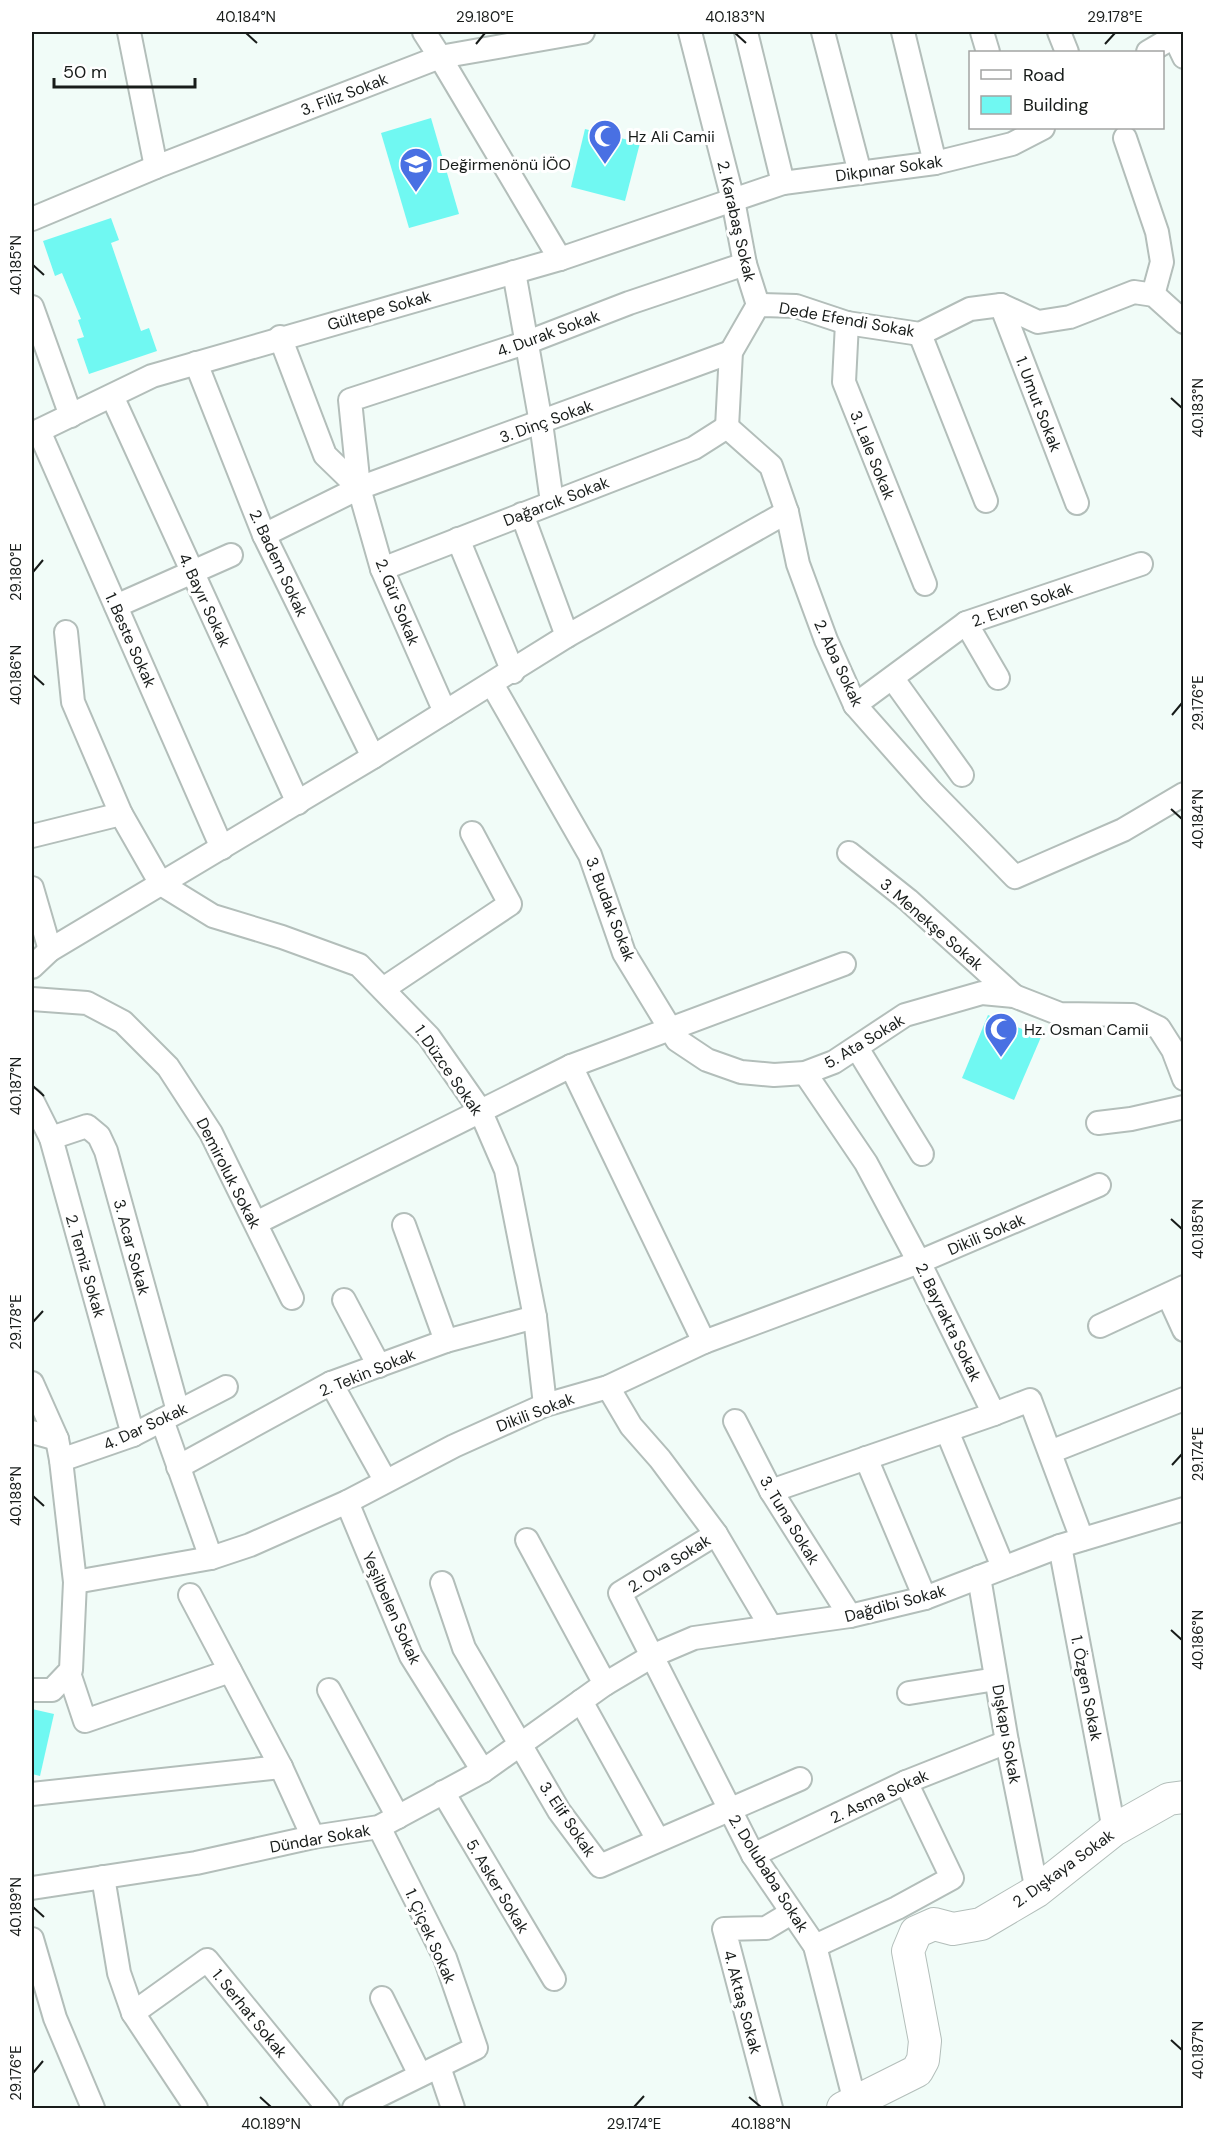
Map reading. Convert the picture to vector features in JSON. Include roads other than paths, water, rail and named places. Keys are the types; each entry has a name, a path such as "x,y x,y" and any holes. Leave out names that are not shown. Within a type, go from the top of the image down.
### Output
{"street":[{"path":"129,32 156,167"},
{"path":"424,32 560,259"},
{"name":"3. Filiz Sokak","path":"32,219 156,167 440,57 583,32"},
{"name":"2. Karabaş Sokak","path":"690,32 758,305"},
{"path":"746,32 783,183"},
{"path":"823,32 860,173"},
{"path":"903,32 935,163"},
{"path":"982,32 988,51"},
{"path":"1059,32 1067,51"},
{"path":"1166,39 1184,57"},
{"name":"Dikpınar Sokak","path":"733,200 783,183 935,163 1010,136 1039,129"},
{"path":"1125,138 1157,232 1162,262 1153,295"},
{"name":"Gültepe Sokak","path":"35,433 152,376 280,337 560,259 733,200"},
{"name":"4. Durak Sokak","path":"350,400 528,342 629,303 746,264"},
{"path":"514,272 528,342 552,502"},
{"path":"1001,304 1038,322 1071,317 1134,292 1153,295 1184,322"},
{"name":"Dede Efendi Sokak","path":"727,427 732,351 758,305 796,306 847,322 920,334 970,309 1001,304"},
{"name":"1. Umut Sokak","path":"1001,304 1077,503"},
{"path":"32,307 71,417"},
{"name":"3. Lale Sokak","path":"847,322 844,382 925,584"},
{"path":"920,334 986,501"},
{"path":"280,337 325,455 359,488"},
{"name":"3. Dinç Sokak","path":"264,535 359,488 732,351"},
{"name":"2. Badem Sokak","path":"196,363 264,535 373,758"},
{"name":"4. Bayır Sokak","path":"112,396 298,803"},
{"name":"2. Gür Sokak","path":"350,400 359,488 382,569 445,712"},
{"name":"Dağarcık Sokak","path":"382,569 694,448 727,427"},
{"name":"2. Aba Sokak","path":"727,427 771,466 788,512 798,564 825,640 855,705 931,791 1015,877 1123,830 1184,794"},
{"name":"1. Beste Sokak","path":"35,433 116,606 222,848"},
{"path":"32,967 50,950 373,758 567,636 788,512"},
{"path":"522,514 567,636"},
{"path":"458,539 513,672"},
{"path":"116,606 231,555"},
{"name":"2. Evren Sokak","path":"855,705 966,623 1141,564"},
{"path":"966,623 998,678"},
{"path":"66,632 73,702 121,814 161,884"},
{"path":"893,679 963,775"},
{"name":"3. Budak Sokak","path":"492,684 590,855 624,953 674,1034"},
{"path":"32,836 121,814"},
{"path":"383,989 510,904 472,833"},
{"name":"3. Menekşe Sokak","path":"849,852 908,900 1014,996"},
{"name":"1. Düzce Sokak","path":"161,884 213,916 359,964 429,1037 480,1110 506,1170 535,1317 545,1405"},
{"path":"32,888 50,950"},
{"path":"255,1223 571,1066 674,1034 844,964"},
{"name":"5. Ata Sokak","path":"674,1034 707,1060 741,1072 774,1075 805,1073 834,1062 905,1015 982,993 1014,996 1060,1014 1132,1015 1159,1028 1178,1048"},
{"name":"Demiroluk Sokak","path":"32,999 87,1003 123,1022 168,1067 211,1133 292,1298"},
{"path":"857,1048 922,1154"},
{"path":"1178,1048 1184,1079"},
{"path":"571,1066 704,1342"},
{"name":"2. Bayrakta Sokak","path":"805,1073 866,1163 920,1262 994,1414"},
{"name":"2. Temiz Sokak","path":"32,1100 51,1138 133,1435"},
{"path":"1098,1123 1131,1119 1184,1107"},
{"name":"3. Acar Sokak","path":"51,1138 87,1126 99,1136 106,1151 170,1415"},
{"name":"Dikili Sokak","path":"75,1582 211,1558 250,1545 347,1502 385,1480 545,1405 608,1387 704,1342 920,1262 1099,1185"},
{"path":"404,1225 446,1341"},
{"path":"1100,1326 1176,1291 1184,1330"},
{"path":"344,1300 379,1366"},
{"name":"2. Tekin Sokak","path":"178,1467 331,1383 446,1341 535,1317"},
{"path":"32,1383 59,1449 75,1582 71,1670 42,1690"},
{"path":"331,1383 385,1480"},
{"name":"4. Dar Sokak","path":"59,1449 133,1435 226,1387"},
{"name":"2. Ova Sokak","path":"608,1387 631,1426 660,1459 716,1534 771,1627"},
{"path":"1050,1452 1184,1399"},
{"path":"771,1491 1030,1400 1082,1539"},
{"path":"170,1415 178,1467 211,1558"},
{"name":"3. Tuna Sokak","path":"735,1421 771,1491 850,1616"},
{"path":"947,1431 1003,1567"},
{"path":"32,1432 59,1449"},
{"path":"866,1458 925,1598"},
{"name":"Yeşilbelen Sokak","path":"347,1502 411,1656 483,1770"},
{"name":"Dağdibi Sokak","path":"605,1684 654,1655 694,1638 850,1616 925,1598 1060,1546 1184,1509"},
{"name":"2. Ova Sokak","path":"654,1655 620,1593 716,1534"},
{"path":"527,1539 605,1684"},
{"name":"1. Özgen Sokak","path":"1060,1546 1114,1830"},
{"name":"Dışkapı Sokak","path":"979,1577 1007,1742 1037,1891"},
{"path":"442,1583 464,1648 520,1743"},
{"path":"190,1595 281,1767 314,1837"},
{"name":"2. Dolubaba Sokak","path":"654,1655 753,1855 816,1946 849,2105"},
{"path":"69,1673 85,1721 230,1671"},
{"path":"909,1692 996,1679"},
{"name":"Dündar Sokak","path":"32,1888 196,1863 388,1822 483,1770 605,1684"},
{"name":"1. Çiçek Sokak","path":"329,1690 445,1958 476,2048 429,2071"},
{"path":"581,1701 658,1840"},
{"name":"2. Asma Sokak","path":"753,1855 906,1782 1007,1742"},
{"name":"3. Elif Sokak","path":"520,1743 559,1811 600,1866 800,1779"},
{"path":"32,1794 281,1767"},
{"path":"816,1946 907,1920 952,1878 906,1782"},
{"name":"5. Asker Sokak","path":"443,1792 554,1979"},
{"name":"2. Dışkaya Sokak","path":"907,1920 953,1929 981,1924 1037,1891 1114,1830 1169,1799 1184,1797"},
{"path":"103,1877 119,1973 133,2013 196,2109"},
{"name":"4. Aktaş Sokak","path":"771,2109 724,1929 766,1928 791,1913"},
{"path":"849,2105 917,2071 923,2060 925,2041 908,1951 907,1920"},
{"path":"32,1939 55,2018 93,2109"},
{"name":"1. Serhat Sokak","path":"133,2013 207,1960 328,2109"},
{"path":"382,1998 453,2109"},
{"path":"354,2109 429,2071"}],"place":[{"name":"Hz Ali Camii","path":"605,165"},
{"name":"Değirmenönü İÖO","path":"416,193"},
{"name":"Hz. Osman Camii","path":"1001,1058"}]}
